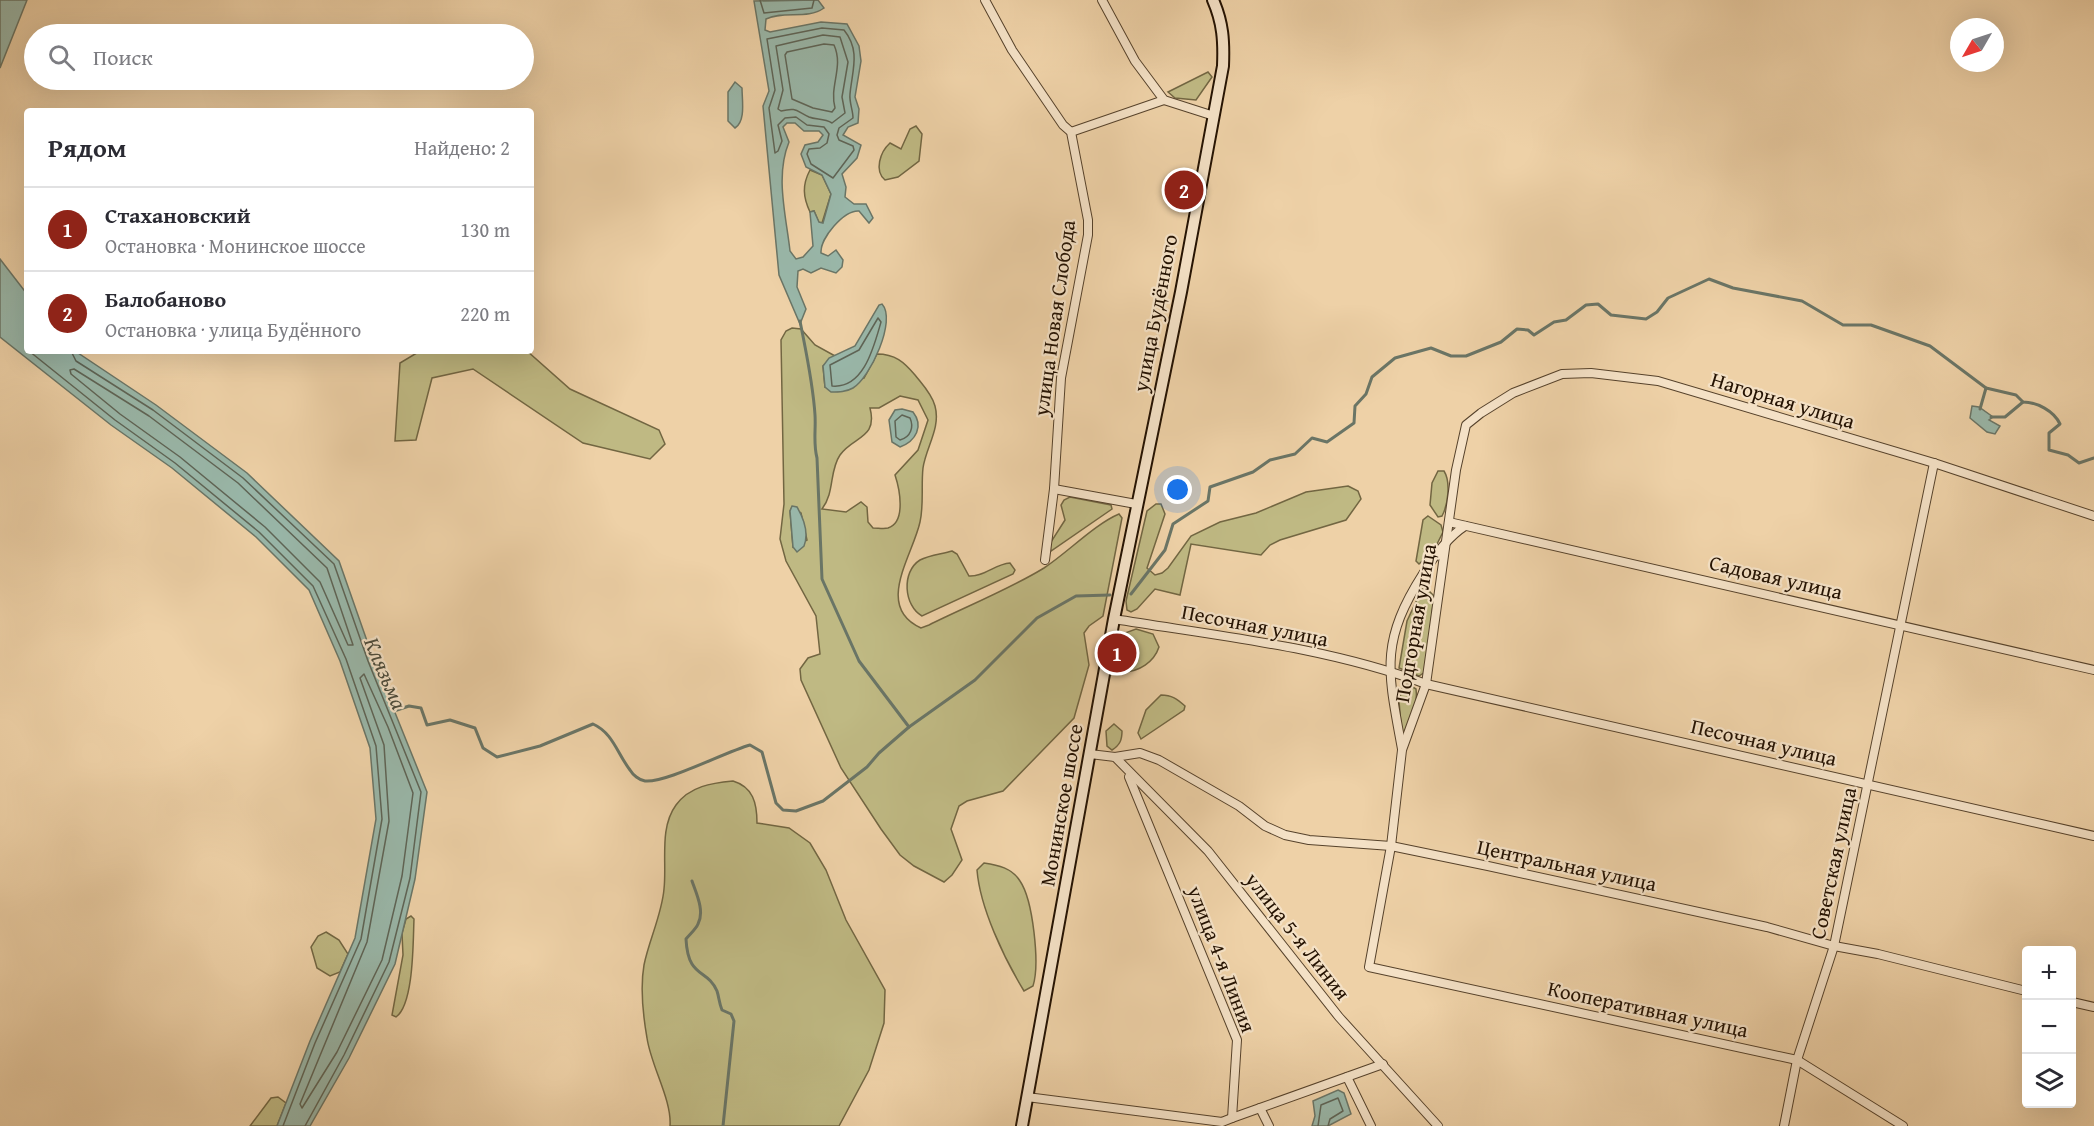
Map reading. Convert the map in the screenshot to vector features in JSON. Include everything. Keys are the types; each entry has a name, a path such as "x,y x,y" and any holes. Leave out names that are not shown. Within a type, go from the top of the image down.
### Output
{"main road":[{"name":"улица Будённого","path":"1138,492 1181,292 1214,116 1224,40 1221,18 1213,0"},
{"name":"Монинское шоссе","path":"1022,1126 1138,492"}],"street":[{"name":"улица Новая Слобода","path":"985,0 1012,50 1063,125 1071,132 1088,220 1088,236 1061,378 1054,489 1045,560"},
{"path":"1102,0 1135,61 1164,100 1214,116"},
{"path":"1071,132 1164,100"},
{"name":"Нагорная улица","path":"1466,425 1481,412 1530,386 1562,374 1592,373 1658,381 1934,463 2094,516"},
{"name":"Подгорная улица","path":"1369,967 1391,846 1402,750 1426,684 1449,522 1466,425"},
{"name":"Советская улица","path":"1784,1126 1797,1060 1834,946 1934,463"},
{"path":"1054,489 1136,504"},
{"name":"Садовая улица","path":"1449,522 2094,670"},
{"path":"1402,750 1390,671 1392,639 1399,617 1431,561 1465,526"},
{"name":"Песочная улица","path":"1114,619 1251,640 1390,671 1426,684 2094,836"},
{"name":"Центральная улица","path":"1090,754 1115,758 1140,753 1159,760 1239,806 1265,826 1285,835 1309,840 1391,846 1767,927 1834,946 1878,954 2022,990"},
{"path":"1115,758 1127,772"},
{"name":"улица 5-я Линия","path":"1127,772 1208,851 1339,1017 1438,1126"},
{"name":"улица 4-я Линия","path":"1127,772 1237,1040 1232,1118"},
{"name":"Кооперативная улица","path":"1369,967 1797,1060 1903,1126"},
{"path":"2076,1003 2094,1007"},
{"path":"1027,1096 1222,1122 1383,1065"},
{"path":"1347,1077 1371,1126"},
{"path":"1260,1108 1269,1126"}],"shaded area":[{"path":"1208,72 1212,77 1196,100 1175,98 1168,92"},
{"path":"916,126 922,134 919,161 898,177 885,180 879,167 883,151 890,143 901,149 910,129"},
{"path":"810,170 822,175 831,194 822,223 819,223 814,211 810,212 806,201 804,191"},
{"path":"792,328 801,329 815,345 835,356 823,366 825,387 864,378 877,354 883,354 894,357 907,366 934,402 936,422 923,468 920,522 900,580 898,594 900,607 907,619 921,628 1031,576 1053,562 1100,525 1119,514 1122,518 1103,616 1089,626 1084,633 1089,665 1074,718 1003,791 967,801 959,806 951,829 962,860 944,882 914,866 900,855 881,829 841,768 801,680 800,669 808,658 820,654 816,616 786,561 780,539 784,504 781,340 786,331","holes":["900,396 918,400 928,420 918,450 895,475 900,504 898,519 888,528 873,528 868,522 867,507 861,502 846,512 822,509 829,496 834,468 840,455 863,436 871,426 870,408 879,408","792,507 801,513 807,540 793,547 790,511"]},
{"path":"415,354 530,354 570,389 659,430 665,444 650,459 583,443 473,369 432,378 416,440 395,441 400,363"},
{"path":"1438,471 1444,471 1448,487 1444,511 1442,516 1438,517 1430,505 1432,483"},
{"path":"1348,486 1358,491 1361,499 1346,520 1280,540 1270,545 1261,555 1191,544 1180,595 1155,589 1137,609 1131,612 1127,610 1126,601 1147,511 1156,504 1161,504 1165,514 1147,568 1155,575 1168,568 1191,536 1220,522 1256,513 1306,492"},
{"path":"1070,497 1111,505 1112,509 1051,551 1049,545 1065,520 1061,505"},
{"path":"1428,516 1441,525 1443,532 1434,550 1419,564 1416,561 1423,520"},
{"path":"952,551 957,554 969,576 980,575 1010,563 1015,570 1013,574 922,616 911,605 908,597 910,572 920,560"},
{"path":"1422,589 1427,589 1434,596 1425,672 1419,676 1399,668 1407,621"},
{"path":"1136,629 1153,634 1159,647 1154,657 1145,665 1123,672 1122,638 1125,633"},
{"path":"1408,684 1416,689 1416,701 1414,714 1402,737 1399,701 1403,685"},
{"path":"1161,695 1177,699 1185,706 1184,710 1141,739 1138,733 1146,710"},
{"path":"1114,724 1122,731 1122,734 1119,744 1112,750 1107,746 1106,731"},
{"path":"733,781 745,787 752,797 755,803 757,823 789,828 810,843 826,870 846,920 885,990 884,1023 869,1070 839,1126 670,1126 665,1094 649,1049 642,992 644,965 663,898 667,824 676,805 688,794 709,784"},
{"path":"984,863 1009,870 1017,877 1025,890 1032,917 1036,963 1033,986 1024,991 1001,948 983,900 977,870"},
{"path":"411,916 414,919 413,956 409,986 402,1010 396,1017 392,1015 403,955 402,933 406,919"},
{"path":"326,932 339,940 348,954 340,972 330,976 317,968 311,947 318,936"},
{"path":"278,1097 286,1103 277,1126 250,1126 271,1098"}],"water":[{"path":"0,0 27,0 0,68"},
{"path":"818,0 824,8 810,14 773,16 766,19 765,30 770,32 821,22 847,24 859,46 861,61 855,97 859,109 858,123 848,127 843,135 861,145 857,158 842,174 846,187 845,197 854,204 866,204 873,218 869,223 859,211 853,212 840,220 824,240 821,253 828,256 836,250 843,260 842,267 836,273 821,268 811,273 803,269 798,271 797,287 806,309 800,324 779,275 763,106 769,91 754,1","holes":["787,123 795,123 804,131 819,131 823,135 818,142 805,145 801,154 806,167 822,175 831,194 823,223 819,222 814,211 810,212 813,246 803,257 796,259 790,251 782,182 789,142 783,127"]},
{"path":"735,82 742,88 743,104 741,120 735,128 728,121 728,92"},
{"path":"0,259 24,290 24,354 80,354 156,405 247,473 339,561 373,658 427,792 415,879 395,964 349,1058 310,1126 277,1126 310,1041 355,938 376,819 370,748 340,661 309,590 256,537 172,468 111,425 0,337"},
{"path":"882,304 886,312 886,322 880,348 874,361 860,382 853,388 831,392 825,387 823,366 829,358 855,346 879,305"},
{"path":"1972,406 1979,407 1993,417 1989,420 2000,426 1995,434 1987,432 1970,418"},
{"path":"895,410 913,412 918,428 914,437 900,447 892,442 889,420"},
{"path":"792,506 797,507 806,531 804,546 797,552 793,547 790,511"},
{"path":"1338,1090 1344,1093 1351,1114 1328,1126 1312,1126 1315,1116 1313,1101"}],"waterway":[{"path":"1131,594 1165,550 1173,524 1208,501 1210,487 1253,472 1270,460 1295,454 1312,438 1327,442 1354,423 1355,406 1366,394 1372,377 1395,358 1431,348 1451,356 1466,356 1501,342 1517,329 1528,330 1534,335 1554,322 1566,320 1586,305 1598,304 1611,315 1646,319 1657,312 1668,298 1709,279 1733,288 1802,301 1843,325 1871,325 1930,346 1986,388 2016,395 2023,402 2039,406 2054,415 2060,424 2049,433 2049,450 2068,455 2079,463 2094,458"},
{"path":"800,321 814,403 822,579 859,661 909,727"},
{"path":"1980,409 1986,388"},
{"path":"1991,417 2005,417 2023,402"},
{"name":"Клязьма","path":"394,711 409,706 421,708 427,725 450,720 475,728 483,748 497,757 540,746 593,724 610,738 633,774 645,781 667,777 750,745 762,752 776,803 783,810 796,811 823,801 867,767 879,753 909,727 975,680 1037,618 1076,596 1110,595"},
{"path":"692,881 701,913 697,926 686,939 687,952 694,967 713,984 722,1010 731,1014 734,1021 723,1126"}],"place":[{"name":"Балобаново","path":"1184,190"},
{"name":"Стахановский","path":"1117,653"}]}
